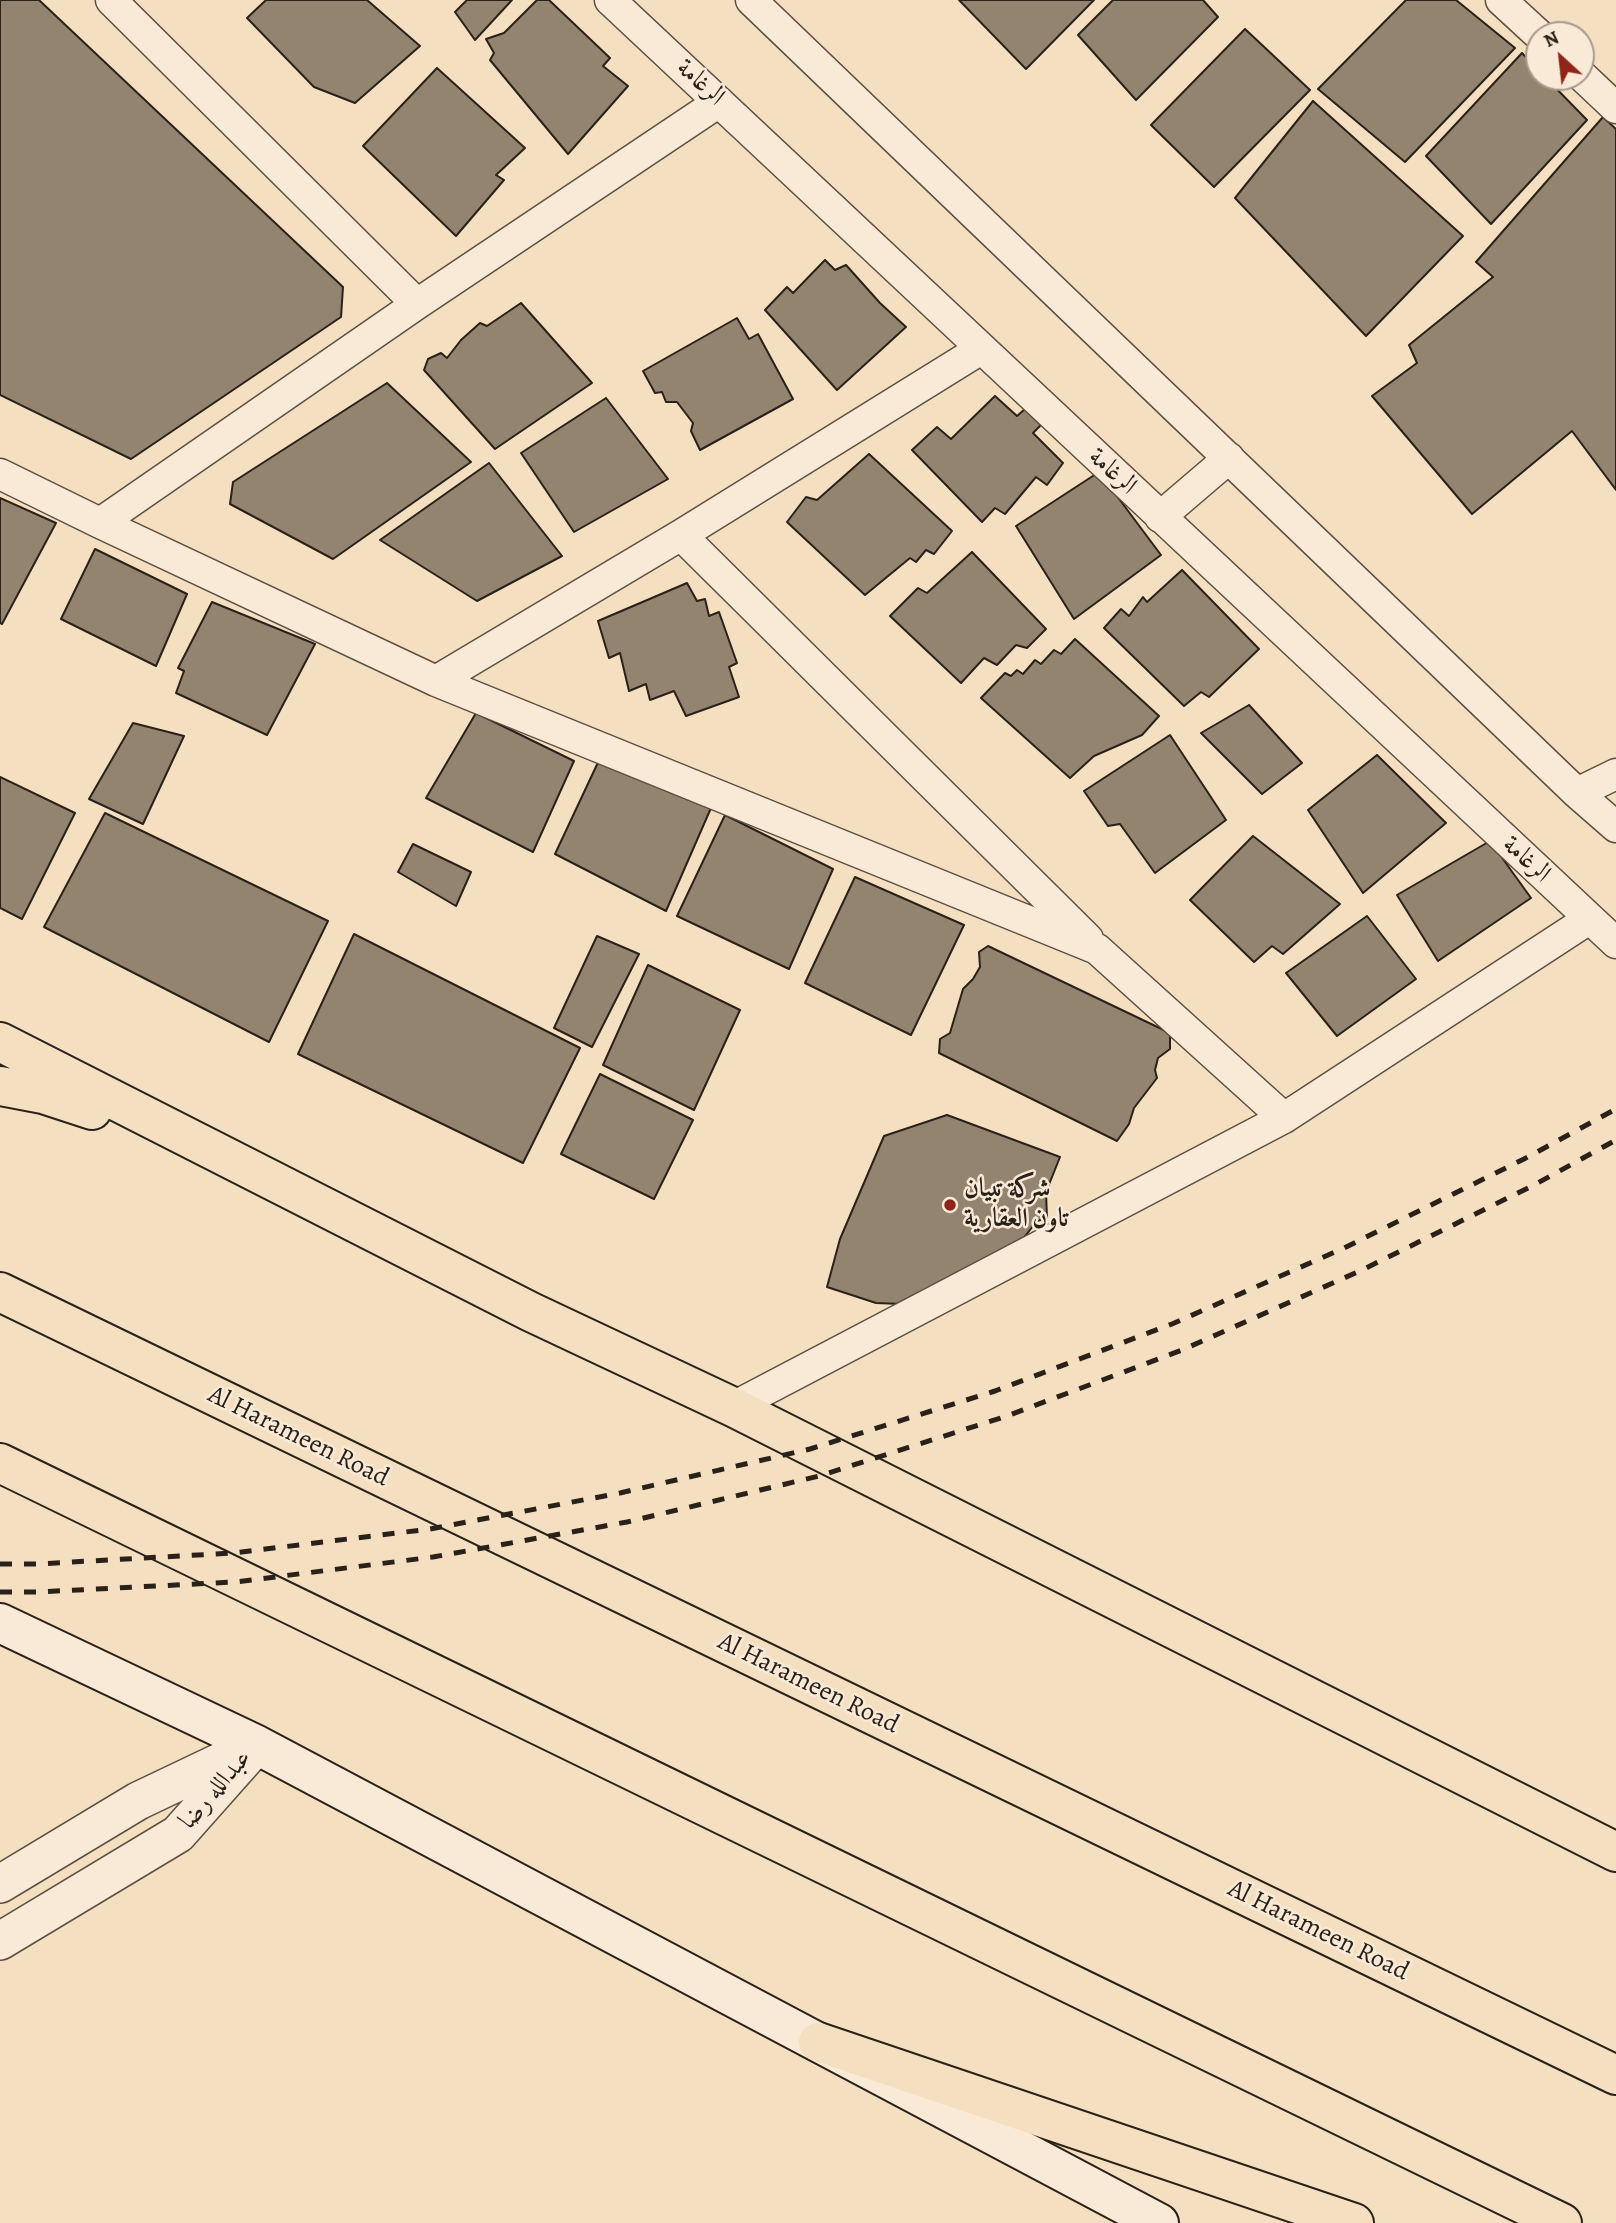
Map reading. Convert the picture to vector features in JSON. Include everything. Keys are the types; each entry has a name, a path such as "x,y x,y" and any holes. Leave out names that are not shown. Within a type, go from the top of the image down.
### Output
{"main road":[{"path":"0,1042 531,1312 733,1407 1616,1852"},
{"path":"0,1086 43,1094 204,1146"},
{"name":"Al Harameen Road","path":"0,1292 1616,2075"},
{"path":"0,1463 1562,2223"},
{"path":"0,1623 257,1745 1159,2223"},
{"path":"818,2042 1354,2223"}],"street":[{"path":"111,0 417,304"},
{"name":"الرغامة","path":"610,0 1616,943"},
{"path":"751,0 1577,793 1616,827"},
{"path":"1501,0 1525,23"},
{"path":"1595,88 1616,108"},
{"path":"100,523 417,304 719,102"},
{"path":"436,681 681,535 981,349"},
{"path":"1160,517 1229,458"},
{"path":"0,474 436,681 1097,949 1102,954"},
{"path":"681,535 1102,954 1284,1118"},
{"path":"1577,793 1616,774"},
{"path":"733,1407 1284,1118 1589,919"},
{"name":"عبدالله رضا","path":"0,1884 138,1801 257,1745"},
{"name":"عبدالله رضا","path":"0,1941 178,1834 257,1745"}],"building":[{"path":"0,0 39,0 343,287 341,317 131,459 0,395"},
{"path":"266,0 367,0 420,46 355,103 314,87 247,18"},
{"path":"467,0 512,0 475,40 455,12"},
{"path":"537,0 549,0 610,58 603,66 628,86 568,154 490,60 494,53 486,39 504,33"},
{"path":"959,0 1094,0 1026,69"},
{"path":"1113,0 1203,0 1218,17 1136,100 1078,35"},
{"path":"1406,0 1456,0 1515,48 1405,162 1318,89"},
{"path":"1245,29 1310,90 1214,187 1151,125"},
{"path":"1522,53 1525,56 1525,91 1559,91 1587,120 1491,224 1426,156"},
{"path":"437,68 525,148 496,175 504,180 456,236 363,146"},
{"path":"1313,101 1463,236 1366,336 1235,198"},
{"path":"1603,117 1616,129 1616,490 1572,431 1472,514 1372,396 1417,363 1409,345 1493,277 1476,262"},
{"path":"825,260 835,270 846,265 906,327 837,390 765,310 787,287 793,293"},
{"path":"521,303 592,383 495,449 424,370 428,359 441,353 447,358 461,340 480,323 487,326"},
{"path":"737,318 749,339 758,334 793,399 700,450 691,431 693,423 677,402 666,402 662,392 655,393 643,371"},
{"path":"387,383 471,462 333,559 230,504 233,482"},
{"path":"995,396 1017,416 1025,409 1041,425 1033,433 1063,463 1047,485 1036,477 1005,514 995,508 982,522 912,450 937,427 951,439"},
{"path":"606,398 668,479 574,532 521,453"},
{"path":"869,454 952,531 934,554 926,550 916,562 910,558 865,595 787,522 806,497 817,500"},
{"path":"489,463 562,556 477,601 380,540"},
{"path":"1099,472 1161,555 1074,619 1016,526"},
{"path":"0,498 56,523 2,624 0,623"},
{"path":"95,549 187,594 156,666 61,619"},
{"path":"972,552 1046,629 1027,648 1016,645 997,665 984,658 961,683 890,616 918,588 927,593"},
{"path":"1182,570 1259,649 1209,697 1201,692 1184,706 1104,628 1121,609 1129,616 1143,597 1147,602"},
{"path":"687,583 697,601 705,599 709,616 719,612 737,663 729,667 739,697 686,716 674,691 650,700 646,684 629,691 620,653 609,658 598,621"},
{"path":"212,602 315,644 267,735 176,693 184,671 178,668"},
{"path":"1075,639 1159,716 1142,735 1094,756 1070,778 981,698 1005,673 1011,676 1017,670 1023,674 1035,660 1041,664 1054,650 1061,654"},
{"path":"1249,705 1302,763 1262,794 1201,733"},
{"path":"476,713 574,761 533,852 426,798"},
{"path":"133,723 184,736 143,824 89,799"},
{"path":"1170,735 1226,820 1155,873 1120,824 1108,826 1084,791"},
{"path":"1377,755 1446,823 1363,893 1308,810"},
{"path":"601,756 711,808 666,911 555,854"},
{"path":"0,777 75,813 22,919 0,908"},
{"path":"105,813 328,921 269,1042 44,927"},
{"path":"725,815 833,869 789,969 677,916"},
{"path":"1253,836 1340,904 1283,954 1272,946 1254,962 1190,900"},
{"path":"1490,841 1531,898 1438,961 1397,895"},
{"path":"413,844 471,872 456,906 398,872"},
{"path":"855,877 964,925 911,1035 805,983"},
{"path":"1367,916 1416,979 1337,1036 1286,973"},
{"path":"354,934 580,1048 523,1163 298,1054"},
{"path":"597,936 639,954 592,1047 554,1028"},
{"path":"988,946 1170,1033 1170,1049 1158,1058 1155,1070 1157,1078 1134,1108 1129,1124 1117,1141 939,1053 940,1039 950,1033 963,989 980,967 979,952"},
{"path":"648,965 740,1010 694,1110 603,1065"},
{"path":"600,1074 693,1120 654,1199 561,1154"},
{"name":"شركة تبيان تاون العقارية","path":"947,1115 1060,1157 1046,1192 1047,1218 1037,1221 1015,1249 927,1305 876,1303 827,1287 840,1239 884,1136"}],"railway":[{"path":"0,1564 233,1553 430,1529 620,1493 810,1449 995,1391 1172,1324 1344,1248 1524,1159 1616,1109"},
{"path":"0,1592 235,1582 433,1557 627,1522 819,1476 1007,1416 1182,1350 1362,1270 1534,1185 1616,1140"}],"place":[{"name":"شركة تبيان تاون العقارية","path":"950,1205"}]}
